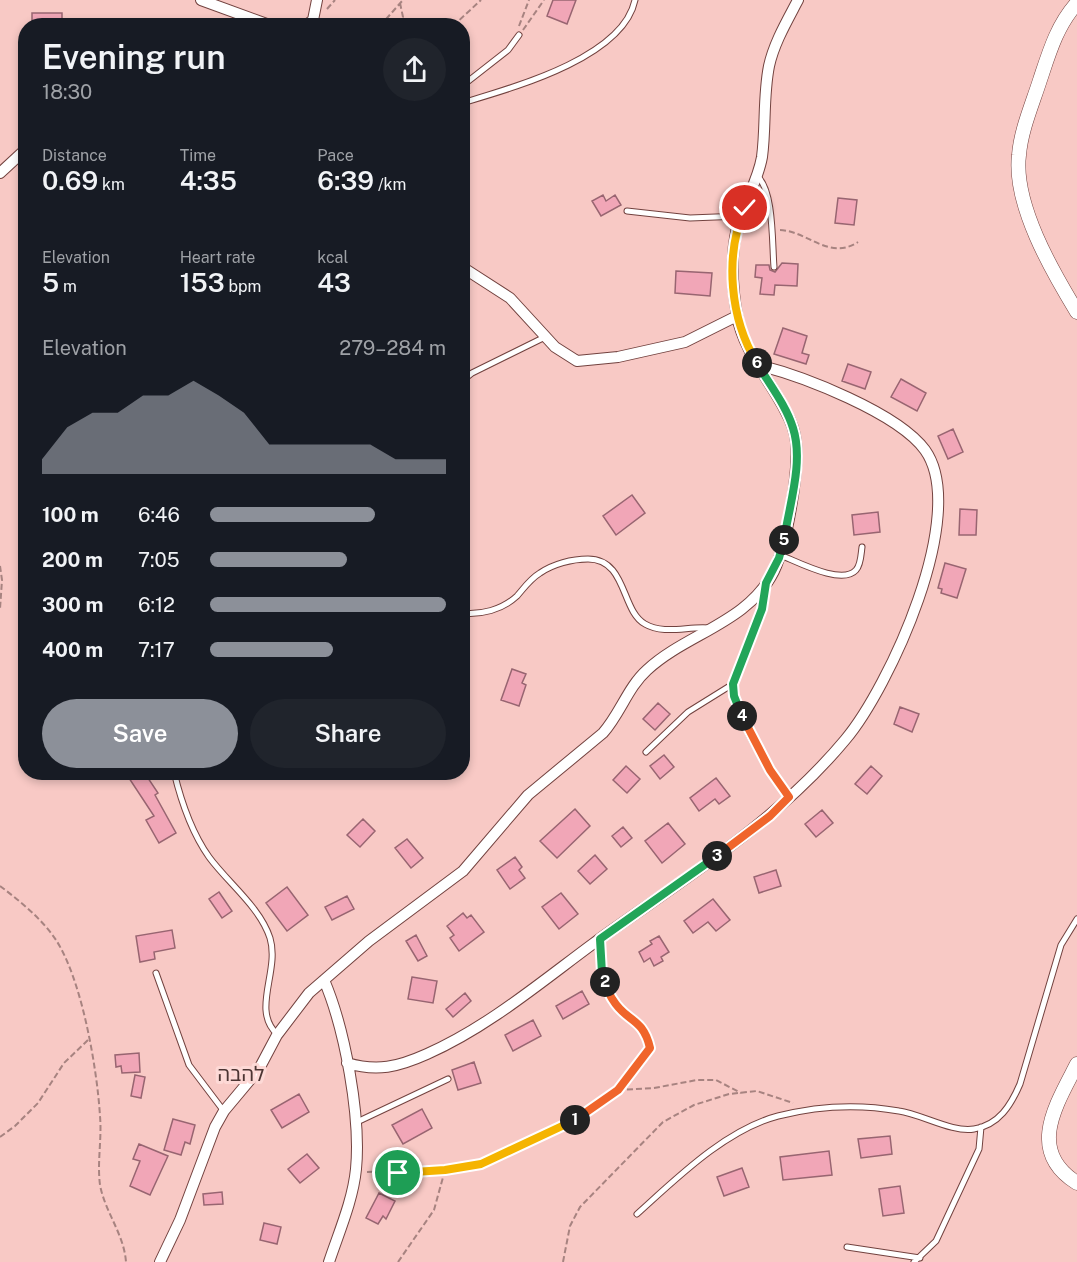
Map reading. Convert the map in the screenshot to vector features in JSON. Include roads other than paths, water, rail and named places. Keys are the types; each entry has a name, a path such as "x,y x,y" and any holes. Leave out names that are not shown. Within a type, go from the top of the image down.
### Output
{"street":[{"path":"201,0 250,18"},
{"path":"313,18 317,0"},
{"path":"160,1262 180,1220 215,1127 224,1111 259,1069 278,1035 309,993 369,941 463,871 528,795 603,733 613,722 632,687 647,669 748,604 766,583 780,555 796,467 796,439 785,411 741,333 737,316 735,237 762,157 769,67 777,42 798,0"},
{"path":"1077,3 1068,12 1050,48 1022,135 1018,157 1022,195 1031,220 1077,312"},
{"path":"0,173 18,156"},
{"path":"470,272 510,298 555,347 577,361 644,353 685,342 737,316"},
{"path":"346,1063 379,1070 426,1054 503,1010 770,816 822,766 869,709 888,674 922,589 936,520 937,492 930,459 915,439 900,427 834,391 788,372 758,365"},
{"path":"324,980 333,1001 357,1122 356,1171 330,1262"},
{"path":"1077,1064 1051,1119 1048,1132 1049,1147 1054,1162 1063,1174 1077,1183"}],"lane":[{"path":"470,100 506,89 580,59 614,35 627,20 634,0"},
{"path":"470,80 508,50 519,35"},
{"path":"757,176 762,181 768,198 774,267"},
{"path":"627,211 690,218 741,216"},
{"path":"470,375 545,337"},
{"path":"780,555 828,574 848,575 856,571 859,566 862,547"},
{"path":"470,614 488,613 515,597 527,583 550,568 589,559 599,560 616,575 636,616 642,623 660,629 713,628"},
{"path":"766,583 762,609 733,684 734,696 740,714 770,770 789,797"},
{"path":"646,752 688,712 733,684"},
{"path":"177,780 192,824 208,855 265,923 271,941 273,964 265,1008 269,1027 278,1035"},
{"path":"637,1214 687,1170 739,1133 775,1117 813,1109 869,1107 901,1111 963,1129 993,1123 1013,1101 1020,1084 1061,945 1077,919"},
{"path":"156,974 189,1065 224,1111"},
{"path":"357,1122 448,1079"},
{"path":"914,1262 936,1241 979,1149 981,1127"},
{"path":"847,1247 920,1258"}],"district":[{"name":"להבה","path":"241,1074"}]}
